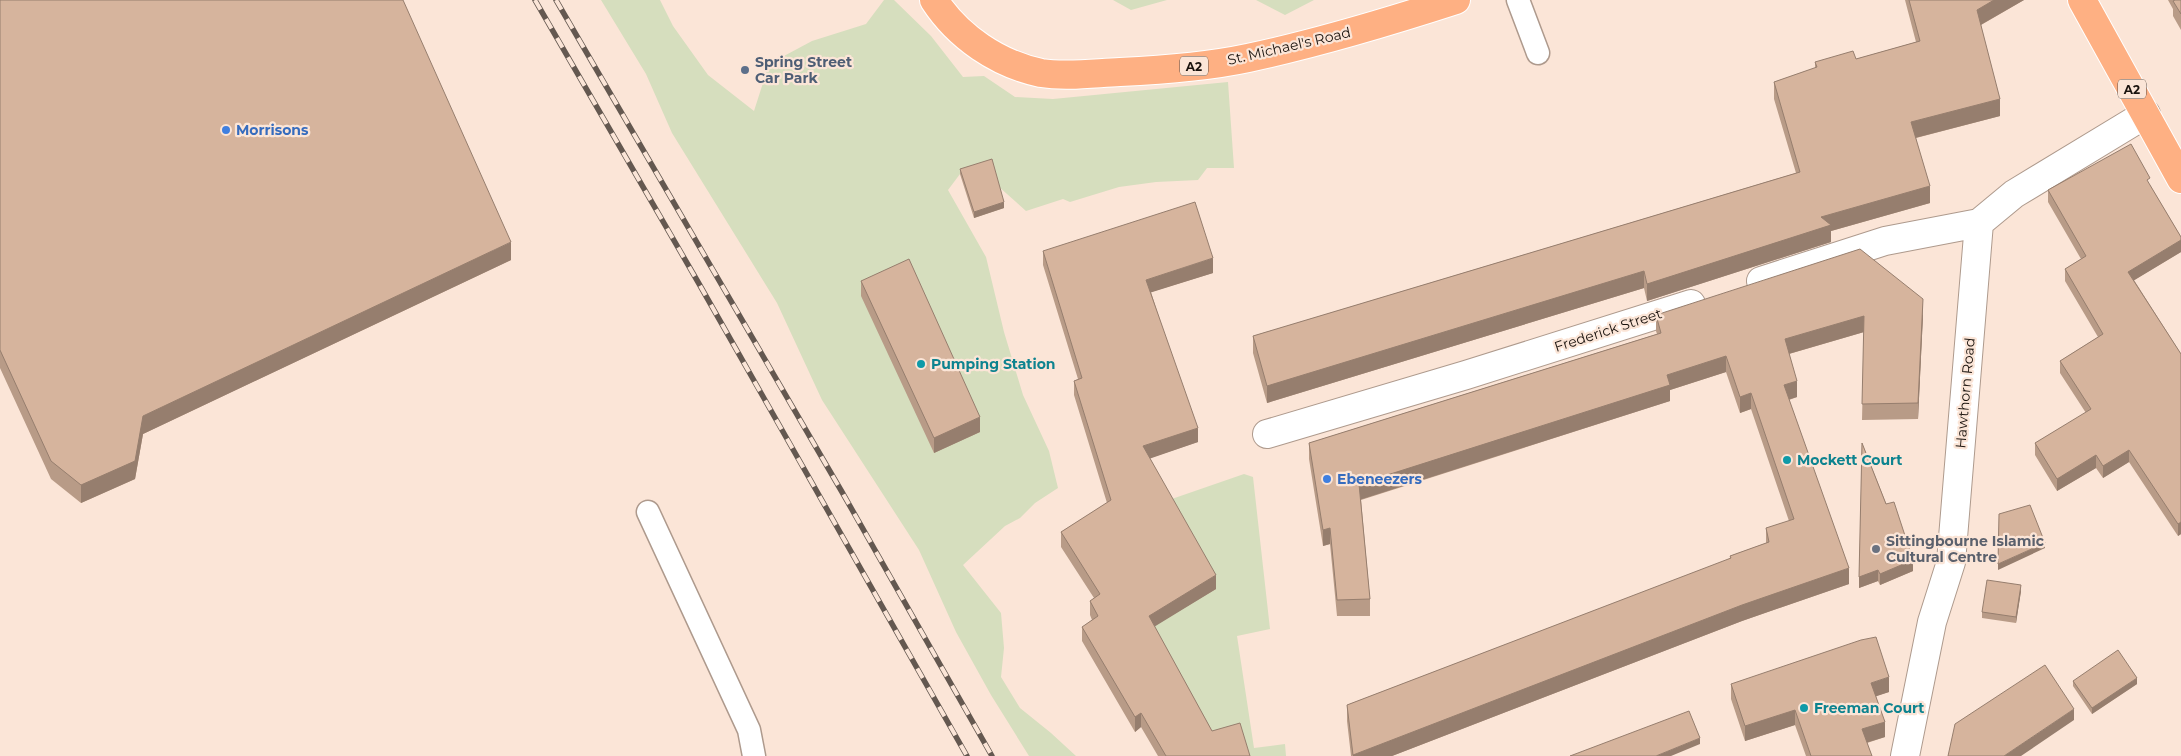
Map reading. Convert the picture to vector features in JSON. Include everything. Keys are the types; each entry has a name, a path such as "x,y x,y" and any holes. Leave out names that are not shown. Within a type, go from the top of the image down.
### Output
{"main road":[{"name":"St. Michael's Road","path":"934,0 942,12 961,31 977,45 998,58 1043,73 1082,74 1162,70 1248,58 1371,27 1456,0"},
{"name":"A2","path":"2082,0 2181,179"}],"street":[{"path":"1979,223 2014,194 2146,114"},
{"name":"Frederick Street","path":"1267,434 1475,372 1885,241 1979,223"},
{"name":"Hawthorn Road","path":"1905,756 1932,622 1951,562 1979,223"}],"lane":[{"path":"1518,0 1538,53"},
{"path":"648,512 749,730 754,756"}],"green space":[{"path":"601,0 660,0 673,26 708,75 754,111 769,64 812,41 866,24 884,0 894,0 931,36 963,77 984,76 1015,97 1053,99 1228,82 1234,168 1207,168 1198,180 1156,182 1119,187 1070,202 1063,199 1026,211 998,186 960,174 948,190 986,257 1004,332 1023,395 1049,451 1058,488 1035,503 1020,518 1005,526 963,565 1001,613 1004,648 1001,677 1020,708 1076,756 1029,756 991,695 956,632 919,550 822,400 777,303 672,133 646,74"},
{"path":"1113,0 1167,0 1131,10"},
{"path":"1256,0 1314,0 1285,15"},
{"path":"1244,474 1253,477 1270,629 1237,636 1254,748 1285,744 1286,756 1246,756 1212,745 1133,602 1166,501"}],"building":[{"name":"Morrisons","path":"0,0 403,0 511,242 143,416 135,461 81,485 51,461 0,350"},
{"path":"1909,0 1994,0 1977,10 2000,99 1911,122 1930,186 1821,217 1831,225 1647,284 1644,271 1267,386 1253,336 1800,172 1774,82 1817,67 1815,62 1853,51 1856,59 1920,41"},
{"path":"2181,0 2181,14 2173,1"},
{"path":"2131,144 2150,178 2147,180 2181,237 2181,240 2128,272 2181,354 2181,522 2178,524 2129,450 2103,466 2096,455 2057,479 2035,443 2091,409 2060,361 2103,334 2065,269 2086,256 2048,190"},
{"path":"992,159 1004,202 974,212 960,169"},
{"path":"1195,202 1213,258 1146,280 1198,428 1143,446 1216,575 1149,616 1212,731 1240,723 1250,756 1166,756 1141,713 1135,717 1082,627 1098,616 1090,601 1100,594 1061,532 1111,500 1074,381 1082,378 1043,251"},
{"path":"1860,249 1923,299 1918,403 1862,404 1864,316 1785,339 1797,381 1784,385 1849,568 1742,605 1353,755 1347,705 1731,558 1730,556 1769,542 1766,528 1794,519 1751,393 1740,397 1726,356 1667,375 1670,385 1359,484 1370,599 1337,600 1330,528 1323,530 1309,443 1661,333 1656,315"},
{"name":"Pumping Station","path":"909,259 980,417 934,438 861,281"},
{"name":"Sittingbourne Islamic Cultural Centre","path":"1862,443 1886,504 1894,502 1913,560 1880,574 1878,570 1859,577"},
{"path":"2030,505 2045,543 1998,564 1999,514"},
{"path":"1987,580 2021,585 2016,617 1982,612"},
{"name":"Freeman Court","path":"1876,637 1889,677 1871,683 1885,722 1862,729 1872,756 1811,756 1795,710 1745,726 1731,684 1861,640"},
{"path":"2118,650 2137,678 2092,708 2073,681"},
{"path":"2045,665 2074,709 2004,756 1948,756 1955,724"},
{"path":"1689,711 1700,738 1656,756 1570,756"}],"railway":[{"path":"535,0 698,282 967,756"},
{"path":"556,0 842,492 992,756"}],"place":[{"name":"Spring Street Car Park","path":"745,70"},
{"name":"Morrisons","path":"226,130"},
{"name":"Pumping Station","path":"921,364"},
{"name":"Mockett Court","path":"1787,460"},
{"name":"Ebeneezers","path":"1327,479"},
{"name":"Sittingbourne Islamic Cultural Centre","path":"1876,549"},
{"name":"Freeman Court","path":"1804,708"}]}
